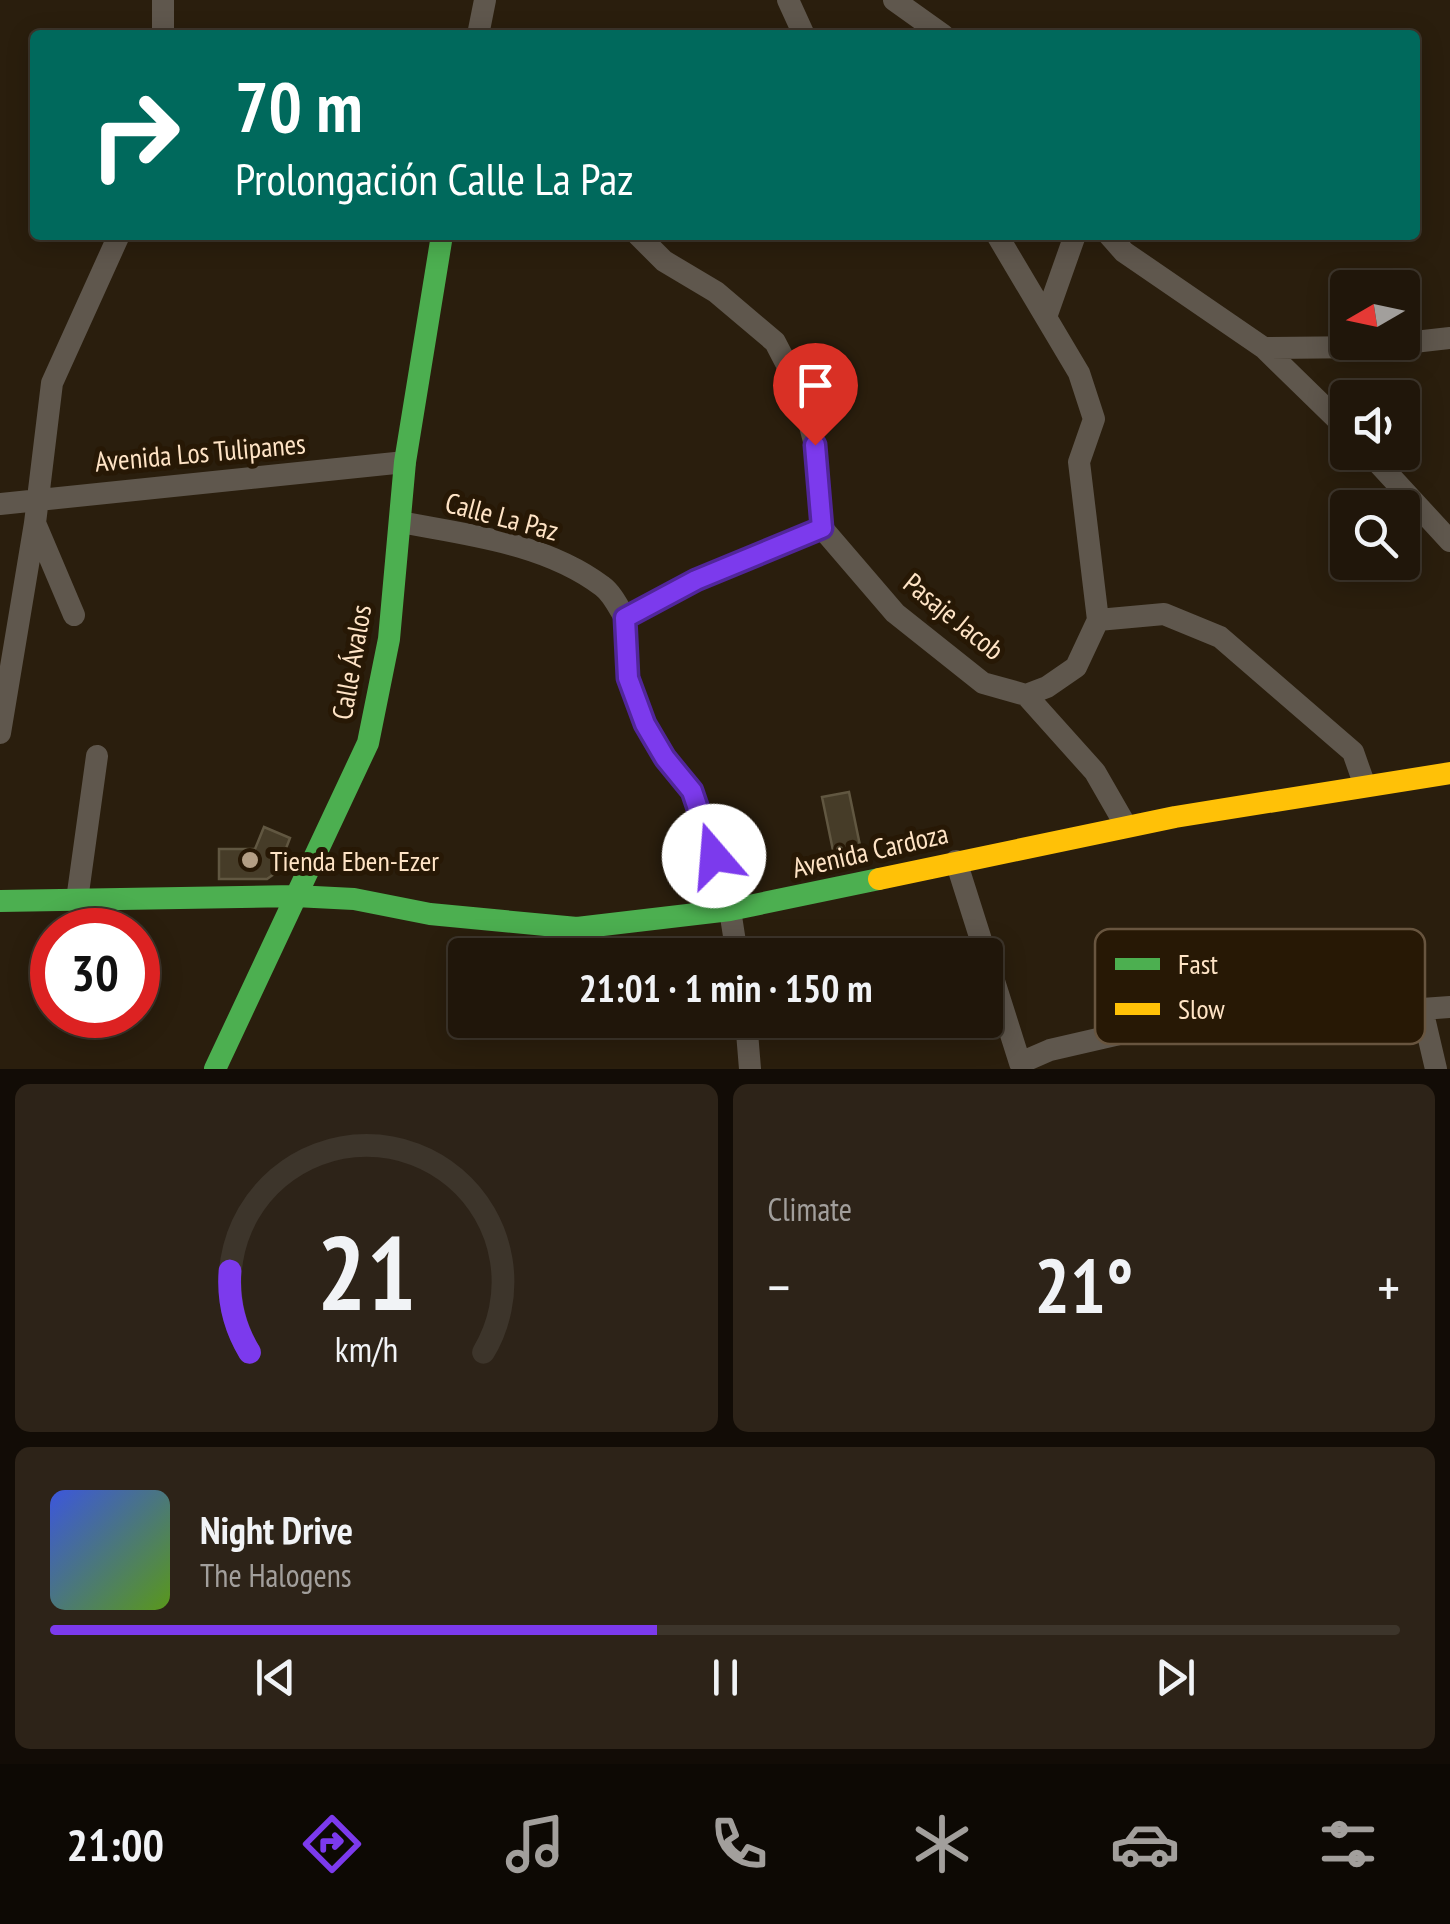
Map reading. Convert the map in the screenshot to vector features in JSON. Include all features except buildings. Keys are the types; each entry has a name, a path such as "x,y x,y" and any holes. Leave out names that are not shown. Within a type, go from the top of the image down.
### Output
{"street":[{"path":"162,30 164,0"},
{"path":"479,30 485,0"},
{"path":"788,0 802,30"},
{"path":"894,0 937,30"},
{"path":"0,733 35,523 52,383 118,240"},
{"name":"Calle Ávalos","path":"214,1069 368,743 389,639 406,462 441,240"},
{"path":"643,240 664,261 716,292 775,342 800,392 815,445 822,528 696,580 634,613 628,678 645,724 665,758 692,791 730,910 734,938"},
{"path":"1000,240 1079,373 1094,419 1079,462 1098,620 1076,667 1047,687 1026,695 1094,772 1126,826"},
{"path":"1046,317 1073,240"},
{"path":"1113,240 1124,252 1264,348 1330,412"},
{"path":"1264,348 1370,347 1450,338"},
{"name":"Avenida Los Tulipanes","path":"0,504 406,462"},
{"path":"1385,470 1450,541"},
{"name":"Calle La Paz","path":"400,522 494,540 549,556 605,588 634,613"},
{"path":"35,523 74,616"},
{"name":"Pasaje Jacob","path":"822,528 895,613 983,683 1026,695"},
{"path":"1098,620 1164,614 1220,637 1353,752 1366,786"},
{"path":"77,900 98,756"},
{"name":"Avenida Cardoza","path":"0,901 294,896 354,899 430,914 577,928 730,910 1126,826 1450,773"},
{"path":"956,861 1019,1066 1050,1050 1095,1039"},
{"path":"1425,1009 1450,1007"},
{"path":"1425,1022 1436,1069"},
{"path":"747,1038 750,1069"}],"traffic: fast":[{"path":"215,1069 368,743 389,639 405,462 441,240"},
{"path":"0,901 295,896 354,899 430,914 577,928 730,910 879,879"}],"traffic: slow":[{"path":"879,879 1175,817 1450,773"}],"place":[{"name":"Tienda Eben-Ezer","path":"250,860"}],"route":[{"path":"714,856 692,791 665,758 645,724 628,678 625,618 696,580 822,528 815,445"}]}
